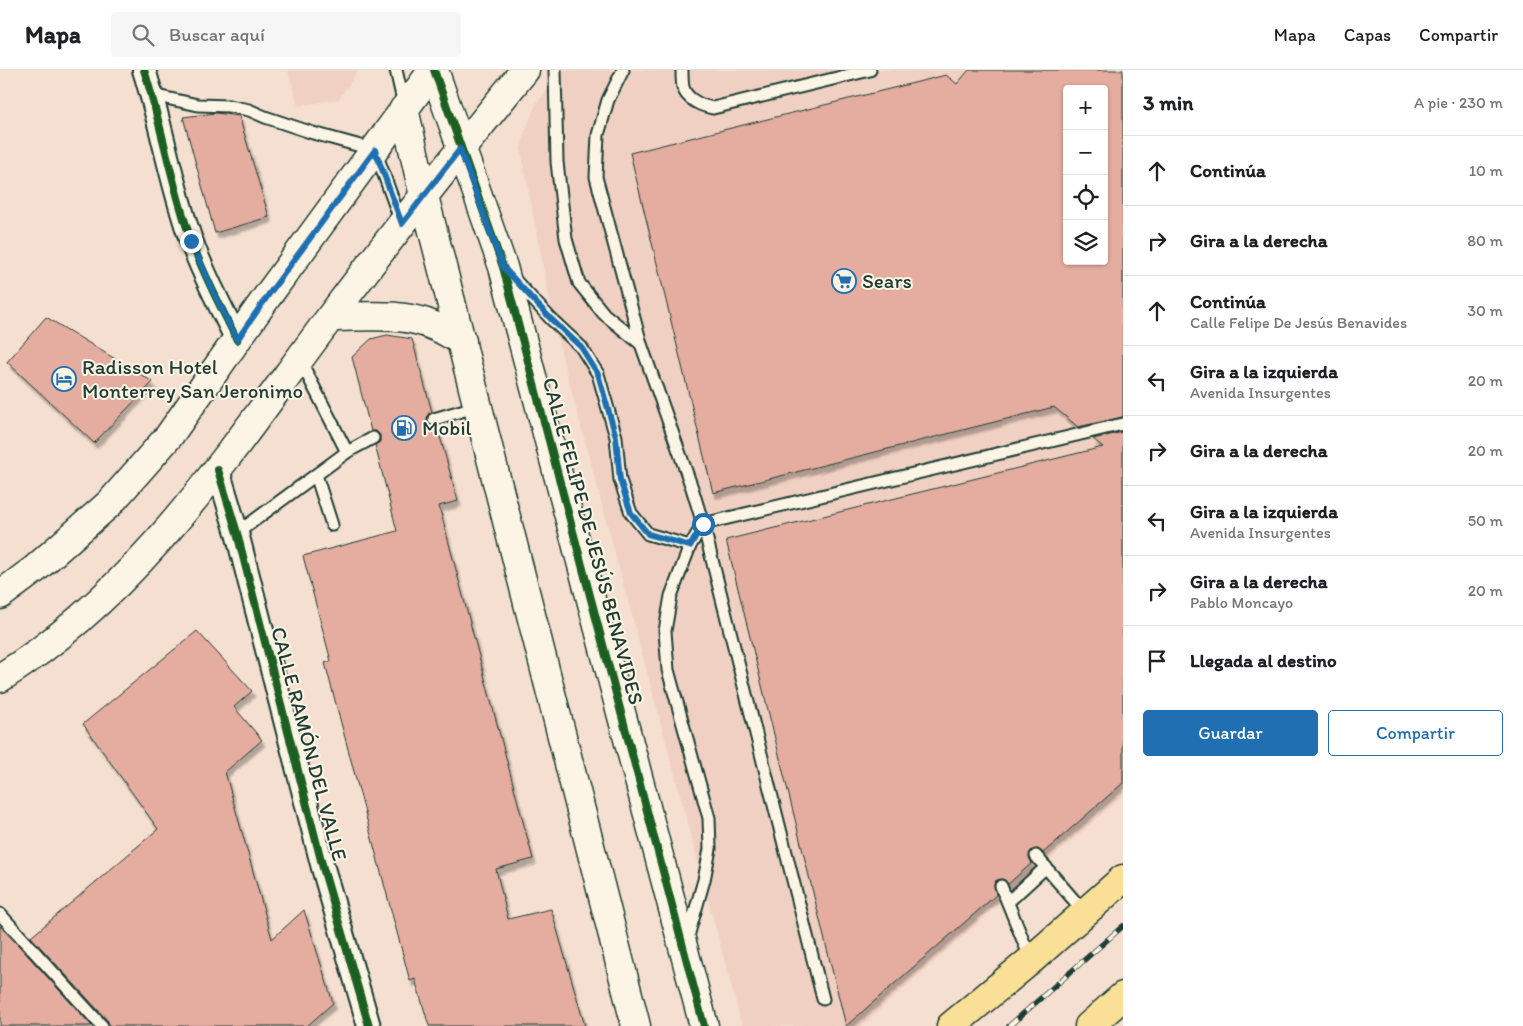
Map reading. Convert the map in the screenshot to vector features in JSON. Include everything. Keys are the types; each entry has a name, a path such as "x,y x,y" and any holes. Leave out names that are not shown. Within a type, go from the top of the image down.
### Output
{"main road":[{"path":"951,1026 1031,960 1123,879"},
{"path":"1088,1026 1123,996"}],"street":[{"path":"144,70 191,241 237,340"},
{"path":"0,595 35,568 110,503 169,436 269,294 434,70"},
{"name":"CALLE FELIPE DE JESÚS BENAVIDES","path":"434,70 460,149 503,267 704,1026"},
{"path":"0,678 15,669 69,628 115,588 182,514 218,470 402,224 525,70"},
{"path":"404,109 424,196 636,1026"},
{"path":"331,317 410,319 433,325 462,340"},
{"name":"CALLE RAMÓN DEL VALLE","path":"218,470 237,533 323,868 369,1026"}],"lane":[{"path":"396,70 404,109"},
{"path":"555,70 557,162 566,239 580,283 604,314 641,344"},
{"path":"623,70 608,100 598,135 596,177 641,344 703,524 823,998"},
{"path":"682,70 683,89 691,99 702,106 713,108 870,70"},
{"path":"152,95 198,105 229,106 249,110 312,133 375,150 402,224"},
{"path":"503,267 551,319 581,347 598,374 616,437 620,480 631,513 648,534 690,546"},
{"path":"300,360 346,452"},
{"path":"434,419 479,406"},
{"path":"684,953 704,880 710,849 709,818 668,670 665,631 671,596 690,546 703,524 1123,424"},
{"path":"237,533 346,452 373,438"},
{"path":"316,475 332,526"},
{"path":"1036,856 1085,913"},
{"path":"1008,902 1046,868"},
{"path":"1002,886 1031,960"},
{"path":"0,914 102,1026"}],"shaded area":[{"path":"288,70 358,70 339,99 298,106"},
{"path":"564,70 1123,70 1123,795 861,1026 743,1026 741,1022 557,337 521,149 525,132 536,104"}],"building":[{"path":"969,70 1123,70 1123,417 1078,427 1054,407 713,493 630,153 946,75 957,84"},
{"path":"216,113 239,116 269,217 215,233 183,117"},
{"path":"46,317 153,382 94,443 7,362"},
{"path":"387,335 412,339 432,412 428,414 427,421 429,425 437,426 458,501 439,506 533,859 496,869 508,919 551,909 585,1026 429,1026 415,979 410,981 325,663 331,661 303,556 397,531 375,445 380,442 380,435 376,431 371,431 352,357 371,339"},
{"path":"1123,432 1123,783 1043,853 1038,849 1031,851 1029,857 1032,863 1008,884 1003,879 995,881 996,895 846,1026 726,540 1103,447 1093,439"},
{"path":"197,631 252,691 234,707 262,740 225,772 272,939 304,910 333,1003 307,1026 109,1026 108,1021 31,937 158,829 83,724"},
{"path":"0,926 20,947 92,1026 0,1026"}],"railway":[{"path":"1009,1026 1123,926"}],"cycle path":[{"path":"144,70 191,240 237,340"},
{"path":"434,70 503,267 704,1026"},
{"path":"218,470 237,533 323,868 369,1026"}],"place":[{"name":"Sears","path":"844,281"},
{"name":"Radisson Hotel Monterrey San Jeronimo","path":"64,379"},
{"name":"Mobil","path":"404,428"}],"route":[{"path":"191,241 237,340 375,150 402,224 460,149 503,267 551,319 581,347 598,374 616,437 620,480 631,513 648,534 690,546 703,524"}]}
